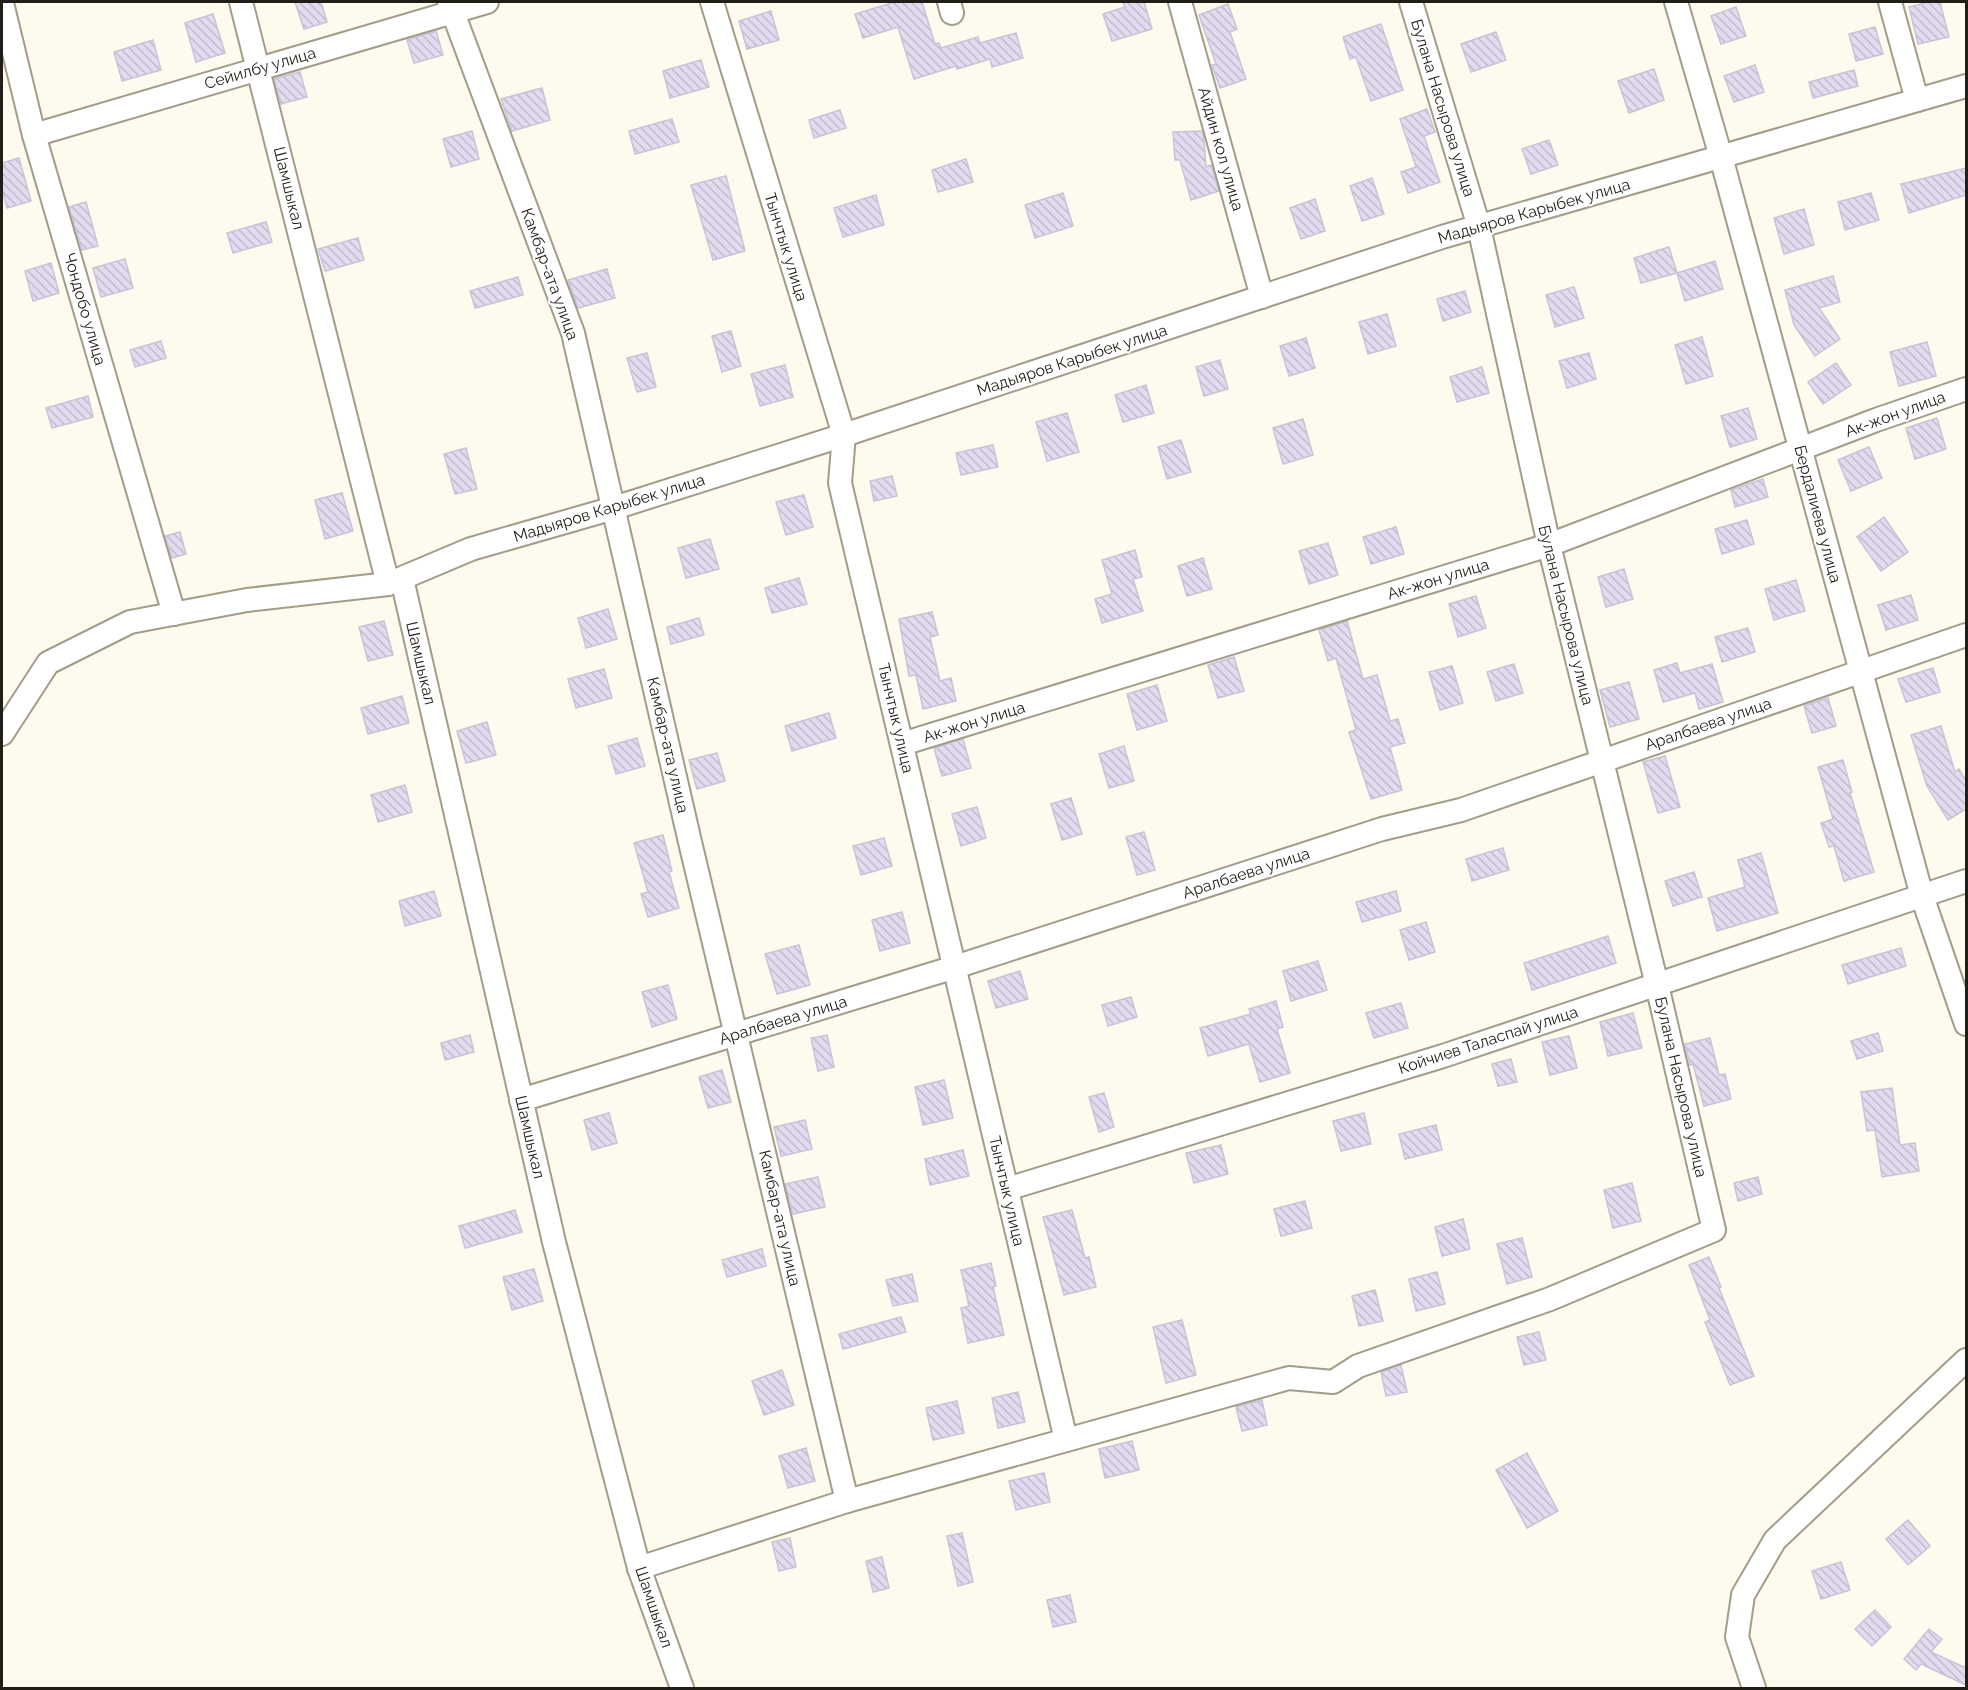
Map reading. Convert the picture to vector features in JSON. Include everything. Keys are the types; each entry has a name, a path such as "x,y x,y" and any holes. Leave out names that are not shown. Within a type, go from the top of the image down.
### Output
{"street":[{"name":"Шамшыкал","path":"241,2 395,581 522,1100 554,1242 639,1568 682,1689"},
{"name":"Сейилбу улица","path":"34,135 259,68 451,6 487,2"},
{"name":"Тынчтык улица","path":"712,2 844,435 840,483 1066,1440"},
{"name":"Айдин кол улица","path":"1180,2 1262,297"},
{"name":"Булана Насырова улица","path":"1066,1440 1289,1378 1334,1382 1358,1366 1550,1299 1714,1230 1657,985 1549,545 1479,226 1411,2"},
{"name":"Бердалиева улица","path":"1676,2 1721,157 1922,896 1966,1024"},
{"path":"1890,2 1917,100"},
{"name":"Чондобо улица","path":"2,3 34,135 174,614"},
{"name":"Камбар-ата улица","path":"451,6 573,333 847,1501"},
{"name":"Мадыяров Карыбек улица","path":"2,734 48,663 130,622 247,600 395,581 471,549 614,508 844,435 1479,226 1966,86"},
{"name":"Ак-жон улица","path":"902,744 1549,545 1966,389"},
{"name":"Аралбаева улица","path":"522,1100 955,967 1382,829 1461,810 1966,635"},
{"name":"Койчиев Таласпай улица","path":"1007,1189 1436,1058 1966,881"},
{"path":"1754,1689 1737,1637 1743,1595 1775,1540 1966,1360"},
{"path":"639,1568 847,1501 1066,1440"}],"building":[{"path":"295,2 321,2 327,22 304,29"},
{"path":"895,2 922,2 935,44 939,43 941,48 978,37 980,43 1016,33 1023,58 992,67 990,59 957,69 956,66 914,79 898,27 863,38 855,14"},
{"path":"1123,2 1144,2 1152,29 1112,41 1103,14 1125,7"},
{"path":"1940,2 1949,37 1918,44 1909,7"},
{"path":"1228,4 1237,29 1230,32 1246,79 1220,88 1212,65 1216,64 1199,15"},
{"path":"1736,7 1746,36 1721,44 1711,16"},
{"path":"771,11 779,40 747,49 739,21"},
{"path":"213,14 225,53 196,62 185,23"},
{"path":"1381,24 1403,90 1371,101 1356,57 1350,59 1343,37"},
{"path":"1875,27 1883,54 1856,61 1849,34"},
{"path":"436,31 443,55 414,63 407,40"},
{"path":"1496,32 1506,60 1471,72 1461,44"},
{"path":"153,40 161,70 122,81 114,52"},
{"path":"701,60 709,87 670,98 663,71"},
{"path":"1755,65 1764,92 1734,102 1724,76"},
{"path":"1654,69 1664,100 1629,113 1618,81"},
{"path":"1854,70 1858,86 1813,98 1809,82"},
{"path":"300,72 307,97 281,104 274,79"},
{"path":"542,88 550,120 512,131 501,99"},
{"path":"1427,109 1435,132 1424,136 1440,182 1408,193 1401,172 1416,167 1400,119"},
{"path":"840,110 846,128 814,138 809,120"},
{"path":"672,119 679,142 635,154 629,131"},
{"path":"472,131 479,159 451,167 443,139"},
{"path":"1202,131 1206,167 1211,165 1219,191 1191,200 1180,160 1175,160 1173,132"},
{"path":"1549,140 1558,165 1531,174 1522,149"},
{"path":"19,158 31,201 7,208 2,188 2,163"},
{"path":"966,159 973,182 938,192 932,170"},
{"path":"1966,168 1966,195 1909,213 1901,184"},
{"path":"726,176 745,251 713,260 691,185"},
{"path":"1372,178 1384,214 1362,221 1350,186"},
{"path":"1063,193 1073,226 1035,238 1025,205"},
{"path":"1871,193 1879,220 1845,230 1838,202"},
{"path":"876,195 884,225 843,237 834,208"},
{"path":"1315,199 1325,231 1301,239 1290,208"},
{"path":"86,202 98,246 82,250 69,207"},
{"path":"1804,209 1814,245 1784,254 1774,218"},
{"path":"266,222 272,242 233,253 227,233"},
{"path":"358,238 364,260 325,271 318,249"},
{"path":"1669,247 1677,273 1641,283 1634,258"},
{"path":"125,259 133,288 101,297 93,268"},
{"path":"1715,261 1723,289 1685,301 1677,273"},
{"path":"51,263 59,293 33,301 25,271"},
{"path":"607,269 615,298 578,308 568,280"},
{"path":"1833,276 1840,302 1819,308 1840,339 1815,356 1794,325 1785,290"},
{"path":"518,277 523,295 475,308 470,291"},
{"path":"1574,287 1584,318 1555,327 1546,295"},
{"path":"1465,291 1471,312 1443,321 1437,299"},
{"path":"1387,314 1396,346 1368,354 1359,322"},
{"path":"731,331 741,366 722,372 712,336"},
{"path":"1702,337 1713,376 1686,384 1675,345"},
{"path":"1306,338 1315,368 1289,376 1280,346"},
{"path":"161,341 166,358 135,367 130,350"},
{"path":"1927,342 1936,376 1899,386 1890,352"},
{"path":"647,353 656,387 637,392 627,358"},
{"path":"1589,353 1596,379 1567,388 1559,361"},
{"path":"1220,360 1228,389 1204,396 1196,367"},
{"path":"1836,363 1851,385 1823,404 1808,382"},
{"path":"785,365 793,397 760,406 751,374"},
{"path":"1482,367 1489,393 1457,402 1450,377"},
{"path":"1146,385 1154,413 1123,422 1115,395"},
{"path":"88,396 93,417 52,428 46,408"},
{"path":"1748,408 1757,439 1730,447 1721,416"},
{"path":"1067,413 1079,452 1047,461 1036,422"},
{"path":"1937,418 1946,449 1915,459 1906,428"},
{"path":"1303,419 1313,455 1283,464 1273,428"},
{"path":"1181,440 1191,472 1167,479 1158,447"},
{"path":"993,445 998,467 961,475 956,453"},
{"path":"1869,447 1882,478 1851,491 1838,460"},
{"path":"466,448 477,489 455,494 444,454"},
{"path":"892,476 897,496 874,501 870,481"},
{"path":"1763,479 1768,497 1735,507 1731,490"},
{"path":"342,493 353,531 325,539 315,500"},
{"path":"804,495 813,527 786,535 776,502"},
{"path":"1884,517 1908,552 1881,571 1857,537"},
{"path":"1747,520 1754,544 1722,554 1715,529"},
{"path":"1396,527 1404,554 1371,564 1363,537"},
{"path":"180,532 186,554 172,558 165,536"},
{"path":"710,539 719,569 686,578 678,548"},
{"path":"1328,543 1338,575 1309,584 1299,551"},
{"path":"1135,550 1142,577 1133,579 1143,611 1102,623 1095,599 1112,594 1102,560"},
{"path":"1203,558 1212,589 1187,596 1178,566"},
{"path":"1624,569 1633,599 1606,607 1598,577"},
{"path":"799,578 807,604 772,613 765,588"},
{"path":"1796,580 1805,611 1774,620 1765,589"},
{"path":"1911,595 1918,620 1886,630 1878,605"},
{"path":"1476,596 1486,628 1458,637 1449,604"},
{"path":"608,609 617,639 586,648 578,618"},
{"path":"932,612 938,635 930,637 940,681 951,678 956,701 923,709 916,675 909,676 899,619"},
{"path":"699,618 704,635 671,644 667,627"},
{"path":"384,621 393,655 368,661 359,627"},
{"path":"1347,621 1363,679 1377,675 1390,721 1398,719 1405,743 1390,747 1402,790 1371,799 1349,732 1356,730 1336,658 1328,661 1319,630"},
{"path":"1748,628 1755,652 1722,662 1715,637"},
{"path":"1234,657 1244,691 1218,698 1208,665"},
{"path":"1677,663 1680,673 1712,664 1723,702 1699,709 1695,693 1663,702 1654,670"},
{"path":"1514,664 1523,693 1496,701 1487,672"},
{"path":"1452,666 1463,703 1440,710 1429,672"},
{"path":"1933,668 1940,692 1906,702 1898,679"},
{"path":"604,669 612,698 576,708 568,679"},
{"path":"1629,682 1639,719 1610,727 1600,690"},
{"path":"1157,685 1167,721 1137,730 1127,694"},
{"path":"402,696 409,723 368,734 361,708"},
{"path":"1828,698 1836,726 1812,733 1804,706"},
{"path":"829,713 836,738 792,751 785,726"},
{"path":"487,722 496,755 466,763 457,731"},
{"path":"1941,726 1955,772 1959,769 1966,781 1966,809 1948,820 1927,786 1911,735"},
{"path":"637,738 645,766 616,774 608,746"},
{"path":"963,739 971,768 942,776 934,748"},
{"path":"1124,746 1134,781 1109,788 1099,754"},
{"path":"717,753 725,781 697,789 689,760"},
{"path":"1665,756 1680,807 1658,813 1643,762"},
{"path":"1843,760 1852,792 1850,793 1874,872 1844,881 1834,846 1829,847 1821,823 1833,819 1818,767"},
{"path":"405,785 412,812 378,822 371,795"},
{"path":"1071,798 1082,834 1062,840 1051,804"},
{"path":"977,807 986,838 961,846 952,814"},
{"path":"1144,832 1155,870 1137,875 1126,837"},
{"path":"663,835 672,871 669,872 679,908 648,917 641,894 648,892 634,843"},
{"path":"884,838 892,866 861,875 853,846"},
{"path":"1503,848 1509,870 1472,881 1466,859"},
{"path":"1761,853 1778,913 1717,931 1708,898 1745,887 1738,860"},
{"path":"1694,872 1702,897 1673,906 1665,881"},
{"path":"434,891 441,916 405,926 399,901"},
{"path":"1396,891 1401,911 1362,922 1356,902"},
{"path":"902,912 910,943 880,951 872,920"},
{"path":"1426,922 1435,952 1409,960 1400,930"},
{"path":"1608,936 1616,963 1532,990 1524,963"},
{"path":"799,945 810,985 777,994 765,954"},
{"path":"1901,948 1906,966 1848,984 1842,965"},
{"path":"1318,961 1327,990 1291,1001 1283,971"},
{"path":"1020,971 1028,999 996,1008 988,981"},
{"path":"668,985 677,1019 652,1027 642,992"},
{"path":"1131,997 1137,1017 1108,1026 1102,1005"},
{"path":"1276,1001 1283,1027 1277,1029 1290,1073 1260,1082 1249,1044 1208,1056 1200,1028 1251,1014 1249,1009"},
{"path":"1401,1003 1408,1028 1374,1038 1366,1013"},
{"path":"1633,1013 1642,1048 1608,1056 1600,1022"},
{"path":"1878,1033 1883,1051 1857,1059 1851,1041"},
{"path":"470,1035 474,1052 445,1060 441,1043"},
{"path":"827,1035 834,1067 818,1071 811,1038"},
{"path":"1569,1036 1577,1068 1550,1075 1542,1042"},
{"path":"1710,1038 1719,1075 1725,1074 1731,1099 1704,1106 1685,1044"},
{"path":"1511,1059 1517,1082 1498,1086 1492,1064"},
{"path":"722,1070 731,1102 708,1108 699,1077"},
{"path":"944,1080 953,1118 923,1125 915,1087"},
{"path":"1892,1088 1900,1145 1915,1143 1919,1171 1882,1177 1875,1130 1867,1131 1861,1092"},
{"path":"1104,1093 1114,1127 1099,1132 1089,1097"},
{"path":"609,1113 617,1143 592,1150 584,1120"},
{"path":"1364,1113 1371,1144 1341,1151 1333,1121"},
{"path":"805,1120 812,1149 781,1156 774,1127"},
{"path":"1436,1125 1442,1150 1405,1159 1399,1134"},
{"path":"1221,1145 1228,1174 1194,1183 1186,1153"},
{"path":"963,1150 969,1176 930,1185 925,1159"},
{"path":"818,1177 825,1207 793,1214 785,1184"},
{"path":"1758,1177 1762,1194 1738,1201 1734,1183"},
{"path":"1632,1183 1641,1221 1613,1228 1604,1190"},
{"path":"1305,1201 1312,1228 1281,1236 1274,1209"},
{"path":"515,1210 522,1232 465,1248 459,1226"},
{"path":"1072,1210 1085,1258 1089,1257 1096,1287 1064,1295 1043,1217"},
{"path":"1463,1219 1470,1249 1442,1256 1435,1227"},
{"path":"1522,1238 1532,1277 1507,1284 1497,1244"},
{"path":"762,1249 766,1266 727,1277 722,1260"},
{"path":"1709,1257 1754,1376 1730,1385 1705,1322 1710,1320 1689,1265"},
{"path":"991,1263 996,1286 993,1287 1004,1335 968,1343 961,1308 969,1306 961,1270"},
{"path":"534,1269 543,1301 512,1310 503,1277"},
{"path":"1437,1272 1445,1304 1416,1311 1409,1279"},
{"path":"912,1274 918,1301 893,1306 886,1280"},
{"path":"1375,1290 1383,1321 1359,1326 1352,1296"},
{"path":"901,1317 906,1332 843,1349 839,1334"},
{"path":"1182,1320 1196,1375 1166,1383 1153,1327"},
{"path":"1539,1332 1546,1360 1524,1365 1517,1337"},
{"path":"1401,1365 1407,1392 1386,1396 1381,1372"},
{"path":"782,1370 794,1405 764,1415 752,1381"},
{"path":"1018,1392 1025,1422 998,1428 992,1398"},
{"path":"1262,1400 1267,1425 1242,1431 1236,1407"},
{"path":"957,1401 964,1433 933,1440 926,1408"},
{"path":"1132,1441 1139,1470 1105,1478 1099,1449"},
{"path":"806,1448 815,1481 788,1488 779,1456"},
{"path":"1527,1453 1558,1511 1527,1528 1496,1470"},
{"path":"1044,1473 1050,1502 1016,1510 1009,1481"},
{"path":"1908,1520 1930,1546 1908,1565 1886,1539"},
{"path":"962,1533 973,1582 958,1586 947,1536"},
{"path":"790,1538 796,1567 779,1571 772,1542"},
{"path":"882,1557 889,1588 873,1592 866,1561"},
{"path":"1841,1562 1850,1590 1821,1599 1812,1571"},
{"path":"1070,1595 1076,1622 1053,1627 1047,1600"},
{"path":"1875,1610 1891,1627 1872,1646 1855,1629"},
{"path":"1929,1629 1942,1639 1931,1652 1966,1668 1966,1685 1921,1664 1916,1670 1904,1659"}]}
